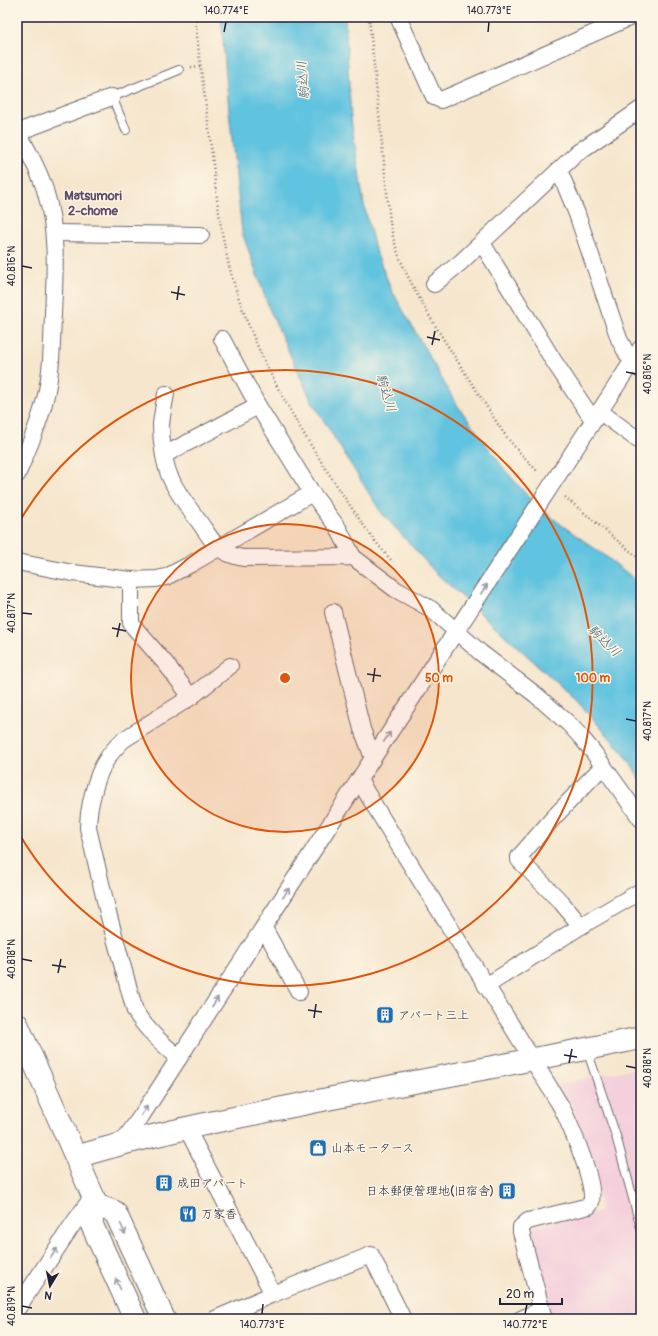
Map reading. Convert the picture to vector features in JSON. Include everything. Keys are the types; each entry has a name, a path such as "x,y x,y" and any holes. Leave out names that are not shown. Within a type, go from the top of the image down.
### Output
{"street":[{"path":"400,17 434,97 441,100 631,17"},
{"path":"17,475 46,397 50,376 55,256 52,218 45,189 37,168 19,137 112,97"},
{"path":"434,284 482,244 577,154 641,109"},
{"path":"122,1143 142,1115 264,928 596,416 638,360 627,354 619,339 577,214 559,170"},
{"path":"54,233 201,234"},
{"path":"482,244 553,360 596,416 641,442"},
{"path":"222,339 258,406 312,493 338,528 352,558 395,589 432,609 460,627 481,653 536,695 569,724 603,766 641,819"},
{"path":"166,394 161,425 167,471 187,506 218,548 232,556 243,558 352,558"},
{"path":"164,455 258,406"},
{"path":"17,562 73,573 131,580 166,577 312,493"},
{"path":"131,580 131,623 166,664 191,697"},
{"path":"333,612 362,730 373,758"},
{"path":"179,1058 151,1032 135,1011 108,913 88,828 88,819 100,772 106,759 123,740 191,697 230,666"},
{"path":"580,926 561,902 520,860 520,857 555,816 603,766"},
{"path":"359,780 562,1108 572,1129 587,1170 592,1202 589,1206 528,1221 521,1227 542,1315 521,1319"},
{"path":"486,986 580,926 641,891"},
{"path":"264,928 299,992"},
{"path":"17,1024 94,1200 91,1223 134,1319"},
{"path":"76,1157 122,1143 186,1127 641,1038"},
{"path":"186,1127 273,1294"},
{"path":"17,1309 71,1227 94,1200"},
{"path":"94,1200 115,1212 164,1319"},
{"path":"215,1319 370,1255 403,1319"}],"lane":[{"path":"126,130 112,97 179,70"},
{"path":"587,1049 616,1136 641,1228"}],"path":[{"path":"196,17 222,228 233,278 241,303 255,339 286,403 357,515 386,555 396,566"},
{"path":"550,487 641,560"}],"shaded area":[{"path":"641,1067 641,1319 549,1319 528,1234 533,1227 601,1212 597,1186 556,1085"}],"water":[{"name":"駒込川","path":"221,17 345,17 351,119 364,205 375,249 391,289 455,402 505,470 534,503 641,584 641,780 624,754 577,701 436,573 380,511 312,402 270,311 242,232"}],"place":[{"name":"アパート三上","path":"385,1015"},
{"name":"山本モータース","path":"318,1148"},
{"name":"成田アパート","path":"164,1183"},
{"name":"日本郵便管理地(旧宿舎)","path":"507,1191"},
{"name":"万家香","path":"188,1214"}],"district":[{"name":"Matsumori 2-chome","path":"93,204"}]}
